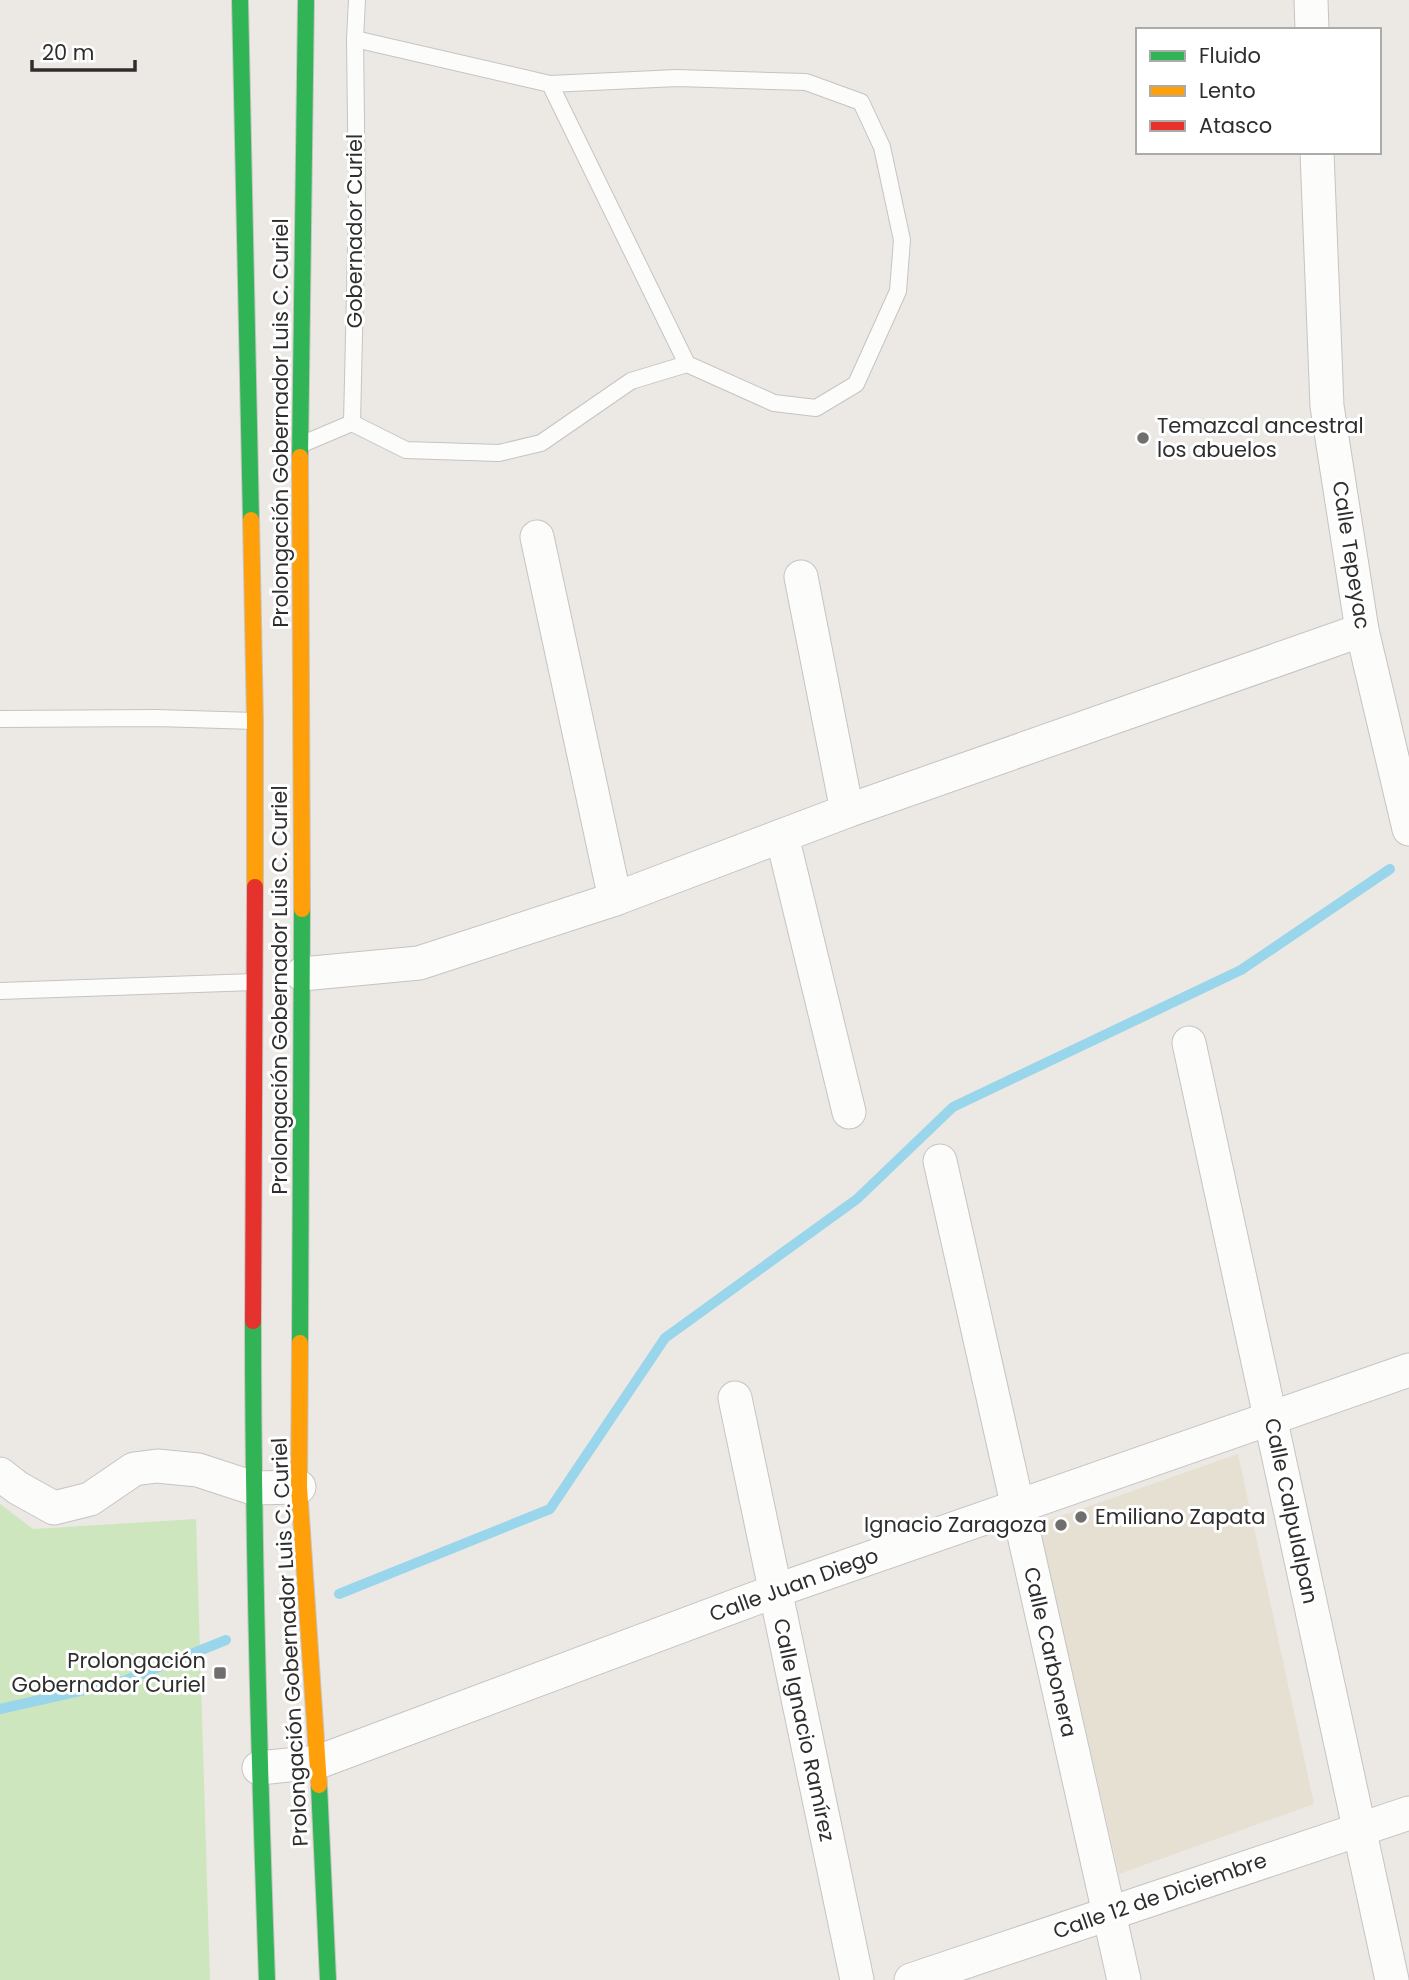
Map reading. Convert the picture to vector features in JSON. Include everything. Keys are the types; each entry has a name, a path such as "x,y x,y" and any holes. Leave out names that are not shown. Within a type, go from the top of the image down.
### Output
{"main road":[{"name":"Prolongación Gobernador Luis C. Curiel","path":"240,0 255,721 253,1488 267,1980"},
{"name":"Prolongación Gobernador Luis C. Curiel","path":"306,0 300,445 302,974 299,1487 318,1762 328,1980"}],"street":[{"path":"1311,0 1312,28"},
{"name":"Calle Tepeyac","path":"1317,154 1327,405 1362,630 1409,828"},
{"path":"537,537 615,899"},
{"path":"801,577 847,811"},
{"path":"302,974 419,963 615,899 847,811 1362,630"},
{"path":"782,836 849,1112"},
{"name":"Calle Calpulalpan","path":"1189,1043 1392,1980"},
{"name":"Calle Carbonera","path":"940,1161 1124,1980"},
{"name":"Calle Juan Diego","path":"259,1768 318,1762 775,1591 1409,1370"},
{"name":"Calle Ignacio Ramírez","path":"735,1398 857,1980"},
{"path":"0,1474 18,1488 54,1508 90,1499 134,1469 157,1465 198,1470 253,1488 299,1487"},
{"name":"Calle 12 de Diciembre","path":"911,1980 1409,1813"}],"lane":[{"name":"Gobernador Curiel","path":"352,423 357,205 355,40 358,0"},
{"path":"355,40 550,84 677,78 806,82 862,102 882,147 902,240 898,291 856,384 816,408 774,403 687,364 550,84"},
{"path":"300,445 352,423 406,450 499,453 541,443 631,381 687,364"},
{"path":"0,719 156,718 255,721"},
{"path":"0,991 254,982"}],"shaded area":[{"path":"1238,1454 1314,1804 1119,1874 1038,1524"}],"green space":[{"path":"0,1504 33,1529 196,1519 210,1980 0,1980"}],"waterway":[{"path":"339,1594 550,1509 665,1338 857,1199 953,1107 1241,970 1390,869"},
{"path":"0,1709 124,1681 226,1640"}],"traffic: fast":[{"path":"240,0 251,520"},
{"path":"300,457 306,0"},
{"path":"300,1343 302,909"},
{"path":"253,1321 257,1650 267,1980"},
{"path":"319,1785 328,1980"}],"traffic: slow":[{"path":"300,457 302,909"},
{"path":"251,520 255,887"},
{"path":"300,1343 299,1487 319,1785"}],"traffic: jam":[{"path":"253,1321 255,887"}],"place":[{"name":"Temazcal ancestral los abuelos","path":"1143,438"},
{"name":"Emiliano Zapata","path":"1081,1517"},
{"name":"Ignacio Zaragoza","path":"1061,1525"},
{"name":"Prolongación Gobernador Curiel","path":"220,1673"}]}
